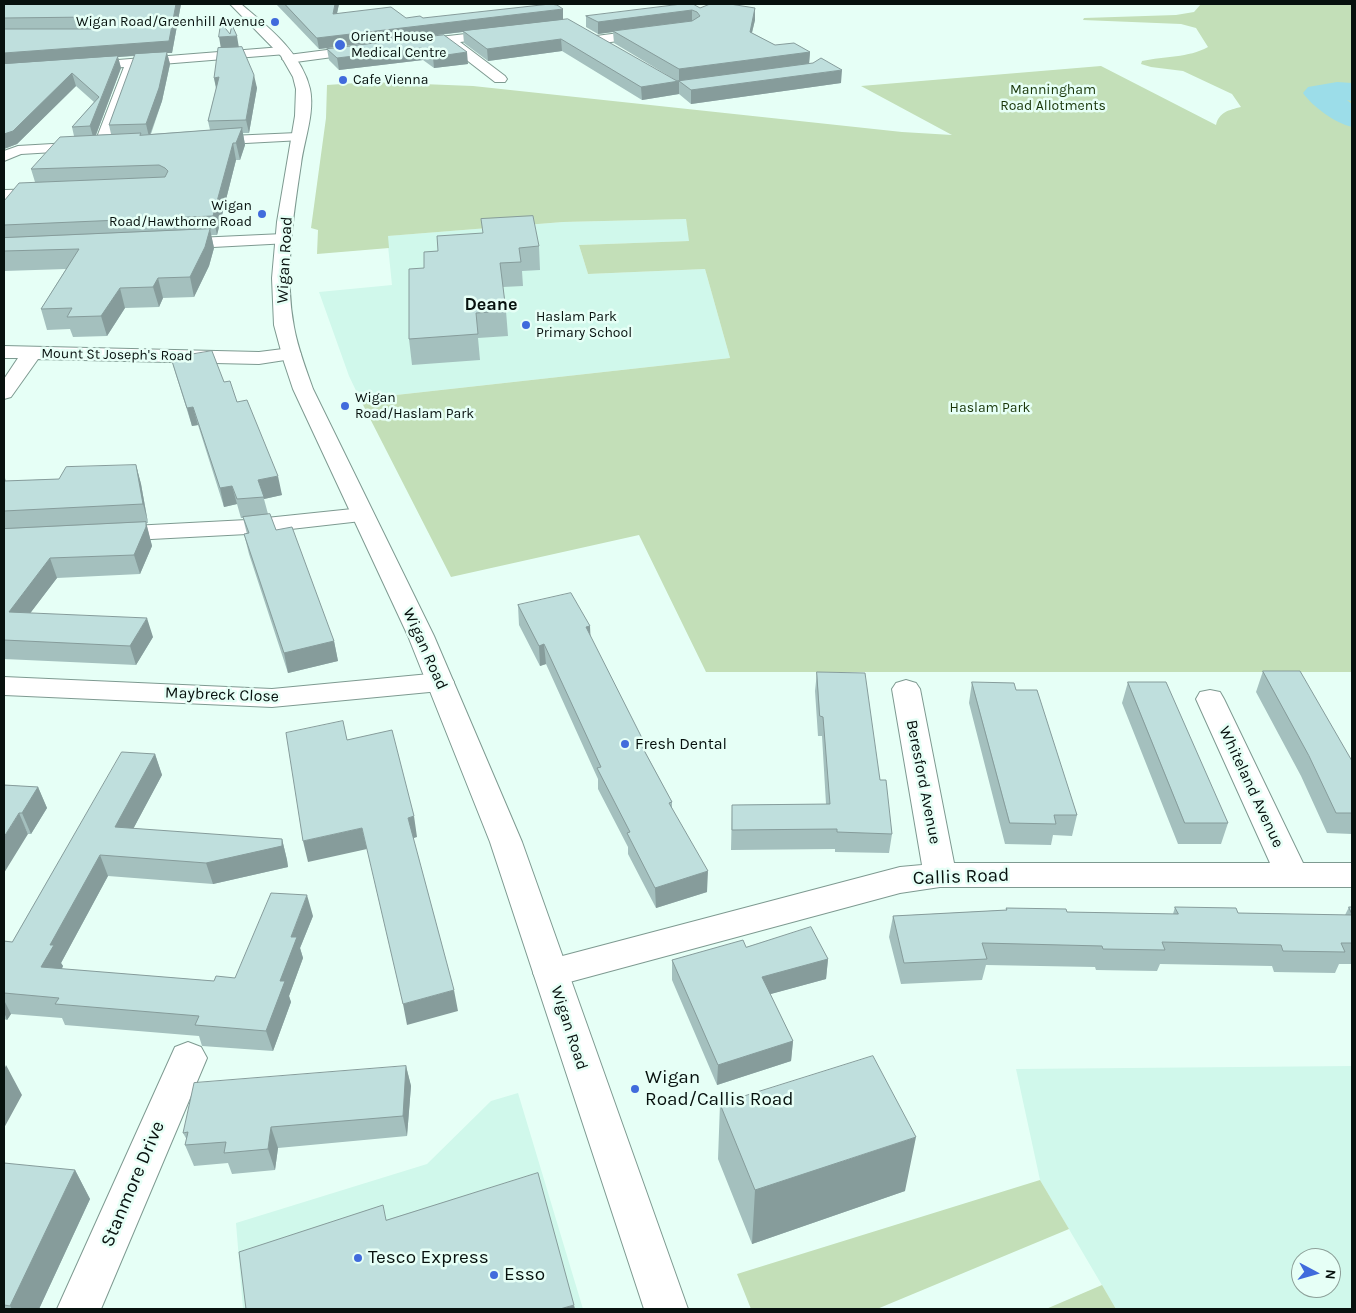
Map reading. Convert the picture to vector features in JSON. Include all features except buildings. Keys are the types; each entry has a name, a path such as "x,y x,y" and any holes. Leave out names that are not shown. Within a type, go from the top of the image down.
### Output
{"street":[{"name":"Wigan Road","path":"235,4 285,55 296,70 303,89 304,105 297,137 283,239 281,274 282,317 291,354 303,389 421,636 506,842 666,1309"},
{"path":"612,50 592,38 663,31"},
{"path":"402,45 515,32"},
{"path":"449,40 500,79"},
{"path":"71,66 383,48"},
{"path":"103,49 112,64"},
{"path":"101,146 132,62"},
{"path":"195,142 297,137"},
{"path":"4,158 11,152 18,150 120,145"},
{"path":"4,195 64,193"},
{"path":"158,245 283,239"},
{"name":"Mount St Joseph's Road","path":"4,352 259,358 291,354"},
{"path":"4,393 32,353"},
{"path":"92,535 247,527 362,515"},
{"name":"Maybreck Close","path":"4,686 292,698 440,682"},
{"name":"Beresford Avenue","path":"906,689 940,874"},
{"name":"Whiteland Avenue","path":"1210,699 1292,875"},
{"name":"Callis Road","path":"551,973 900,880 940,874 1352,875"},
{"name":"Stanmore Drive","path":"79,1309 188,1058"}],"shaded area":[{"name":"Haslam Park Primary School","path":"686,219 690,241 579,245 588,274 705,269 730,358 360,399 349,376 319,292 392,285 387,236 563,222"},
{"path":"1352,1066 1352,1309 1116,1309 1040,1180 1016,1069"},
{"path":"518,1093 583,1309 243,1309 236,1223 427,1164 491,1101"}],"green space":[{"name":"Haslam Park","path":"1201,4 1352,4 1352,672 706,672 639,535 451,577 360,399 730,358 705,269 588,274 579,245 689,241 686,219 563,222 388,236 389,248 317,254 318,230 311,228 326,118 327,85 371,82 473,86 902,132 952,135 861,86 1101,66 1216,125 1222,114 1241,107 1232,94 1183,71 1141,64 1142,61 1184,55 1208,47 1196,28 1181,24 1083,20 1084,18 1176,15 1194,12"},
{"path":"1040,1180 1069,1229 877,1309 751,1309 737,1274"},
{"path":"1102,1285 1116,1309 1046,1309"}],"waterway":[{"path":"1352,92 1318,93 1352,118"}],"place":[{"name":"Wigan Road/Greenhill Avenue","path":"275,22"},
{"name":"Orient House Medical Centre","path":"340,45"},
{"name":"Cafe Vienna","path":"343,80"},
{"name":"Wigan Road/Hawthorne Road","path":"262,214"},
{"name":"Haslam Park Primary School","path":"526,325"},
{"name":"Wigan Road/Haslam Park","path":"345,406"},
{"name":"Fresh Dental","path":"625,744"},
{"name":"Wigan Road/Callis Road","path":"635,1089"},
{"name":"Tesco Express","path":"358,1258"},
{"name":"Esso","path":"494,1275"}],"district":[{"name":"Deane","path":"491,305"}],"park label":[{"name":"Manningham Road Allotments","path":"1053,98"}]}
